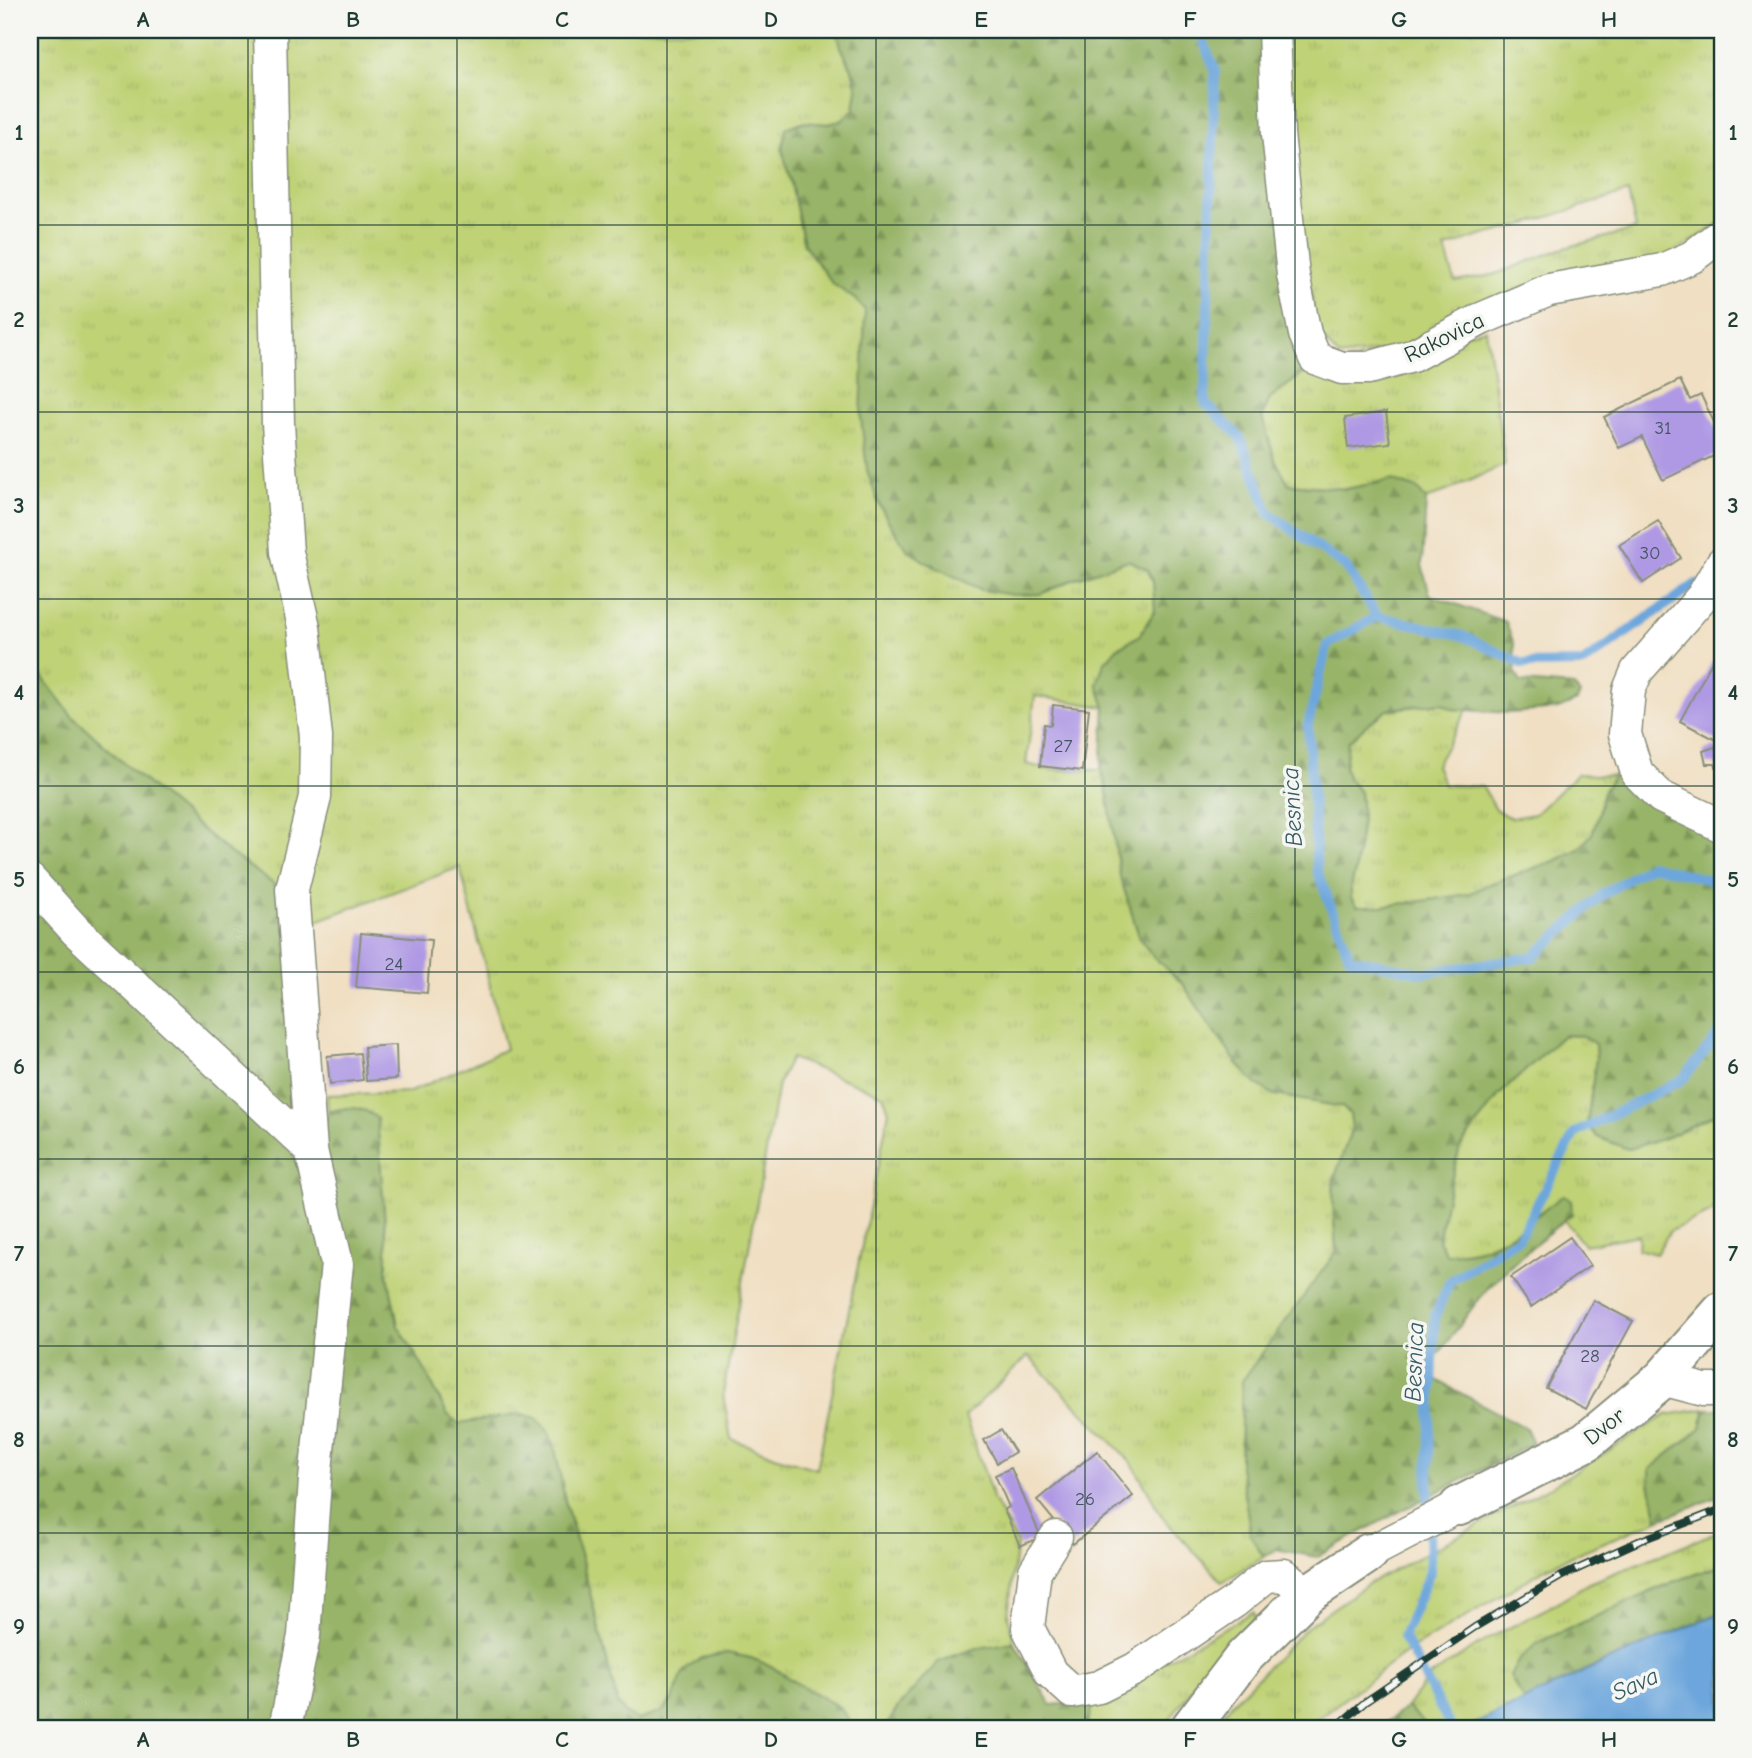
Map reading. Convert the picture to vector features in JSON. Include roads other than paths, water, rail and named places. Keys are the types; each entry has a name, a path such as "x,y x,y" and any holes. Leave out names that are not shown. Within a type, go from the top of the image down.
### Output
{"street":[{"path":"270,30 278,424 287,552 304,627 316,737 315,797 292,889 311,1150 337,1265 315,1480 304,1636 285,1728"},
{"name":"Rakovica","path":"1275,30 1278,134 1293,275 1305,334 1315,358 1342,368 1368,368 1412,356 1481,319 1549,290 1662,271 1692,257 1722,234"},
{"path":"1722,564 1702,597 1637,671 1629,690 1625,734 1637,773 1661,797 1722,826"},
{"path":"30,880 76,931 311,1150"},
{"name":"Dvor","path":"1459,1506 1586,1442 1662,1379 1722,1311"},
{"path":"1662,1379 1704,1390 1722,1390"},
{"path":"1190,1728 1244,1657 1308,1594 1369,1553 1459,1506"},
{"path":"1056,1537 1035,1571 1028,1628 1051,1673 1072,1692 1099,1687 1135,1668 1234,1602 1266,1576 1283,1575 1308,1594"}],"water":[{"name":"Sava","path":"1722,1612 1722,1728 1467,1728 1591,1668"}],"waterway":[{"path":"1199,30 1215,70 1205,403 1240,437 1269,513 1346,567 1377,616"},
{"name":"Besnica","path":"1696,584 1583,663 1523,664 1463,636 1377,616 1327,645 1308,725 1317,870 1350,958 1422,973 1533,957 1602,895 1651,865 1713,881 1722,894"},
{"name":"Besnica","path":"1451,1728 1403,1636 1430,1572 1428,1476 1435,1316 1450,1281 1519,1238 1575,1133 1682,1080 1722,1031"}],"railway":[{"path":"1335,1728 1365,1702 1475,1627 1562,1576 1639,1541 1722,1509"}]}
